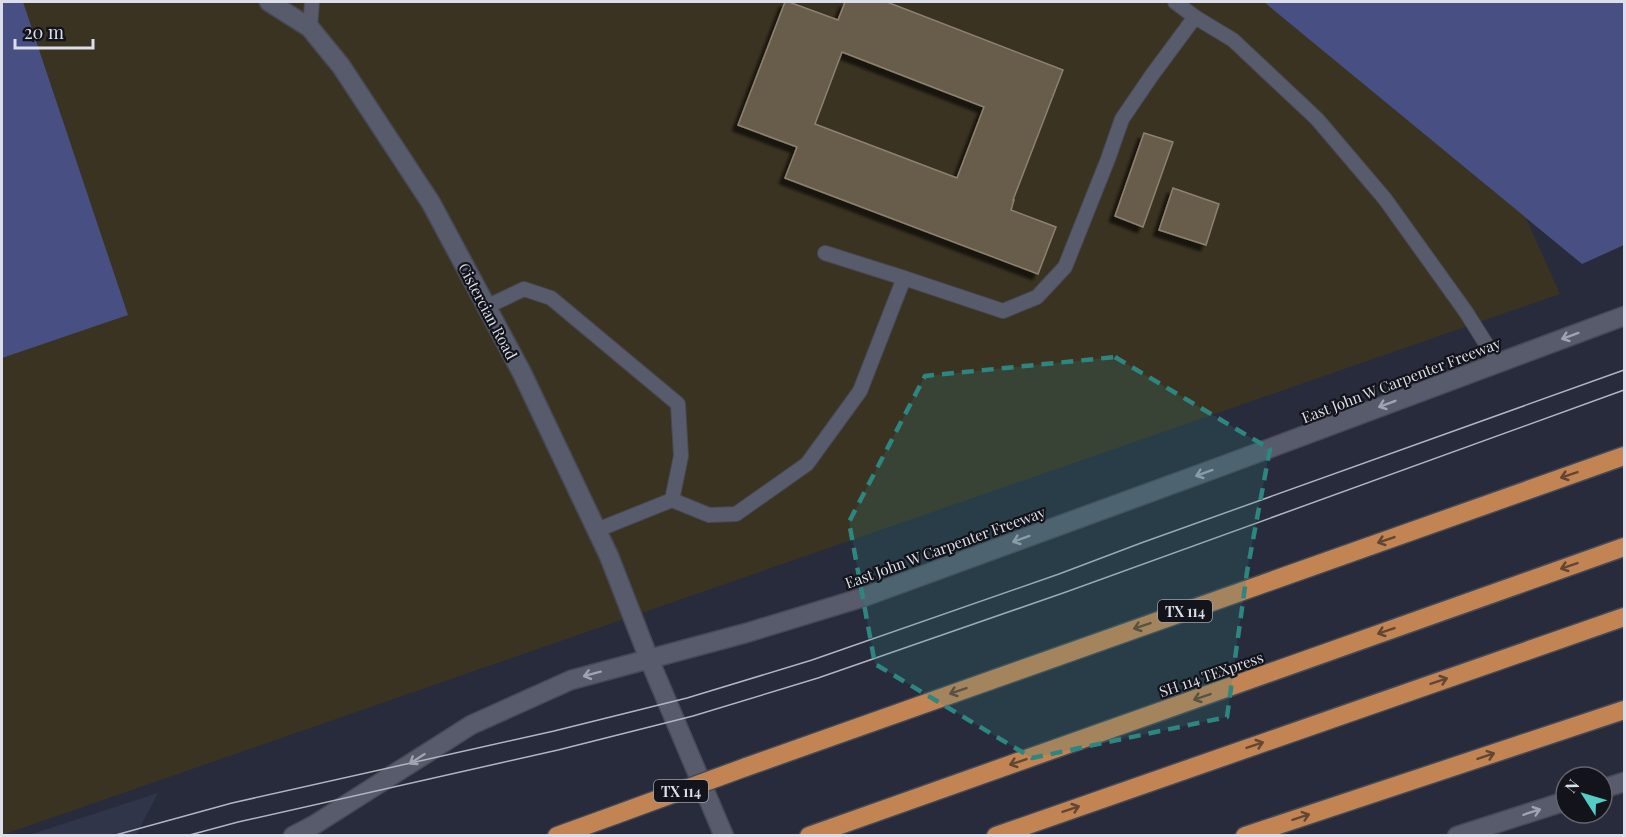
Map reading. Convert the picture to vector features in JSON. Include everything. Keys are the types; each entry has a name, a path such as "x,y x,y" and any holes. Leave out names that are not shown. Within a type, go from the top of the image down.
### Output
{"highway":[{"name":"TX 114","path":"557,836 746,766 1624,456"},
{"name":"SH 114 TEXpress","path":"809,836 1624,547"},
{"path":"996,836 1624,617"},
{"path":"1245,836 1624,710"}],"main road":[{"name":"Cistercian Road","path":"269,2 309,28 341,66 431,204 522,373 597,530 724,836"},
{"name":"East John W Carpenter Freeway","path":"293,836 314,825 471,724 571,680 747,633 861,598 1624,316"},
{"path":"1457,836 1554,805"}],"lane":[{"path":"309,28 312,2"},
{"path":"1176,2 1233,40 1317,119 1385,199 1466,312 1498,363"},
{"path":"825,253 1003,311 1037,297 1065,267 1122,119 1195,16"},
{"path":"597,530 672,500 709,515 735,514 807,464 860,391 904,278"},
{"path":"486,307 524,289 550,298 678,404 681,456 672,500"}],"highlighted area":[{"path":"1115,357 1270,449 1247,572 1227,717 1032,758 875,664 849,522 925,376"}],"shaded area":[{"path":"2,2 1429,2 1560,294 2,835"},
{"path":"2,2 23,2 128,315 2,358"},
{"path":"1264,2 1624,2 1624,245 1582,264"},
{"path":"158,793 136,835 29,835"}],"building":[{"path":"785,2 838,20 845,2 887,2 1063,70 1011,210 1056,227 1038,274 785,178 797,147 738,125","holes":["842,52 984,107 957,178 815,124"]},
{"path":"1144,133 1173,142 1143,227 1115,216"},
{"path":"1173,188 1219,204 1206,245 1159,230"}],"tram line":[{"path":"112,836 232,803 554,731 687,698 812,660 1059,574 1624,370"},
{"path":"186,836 238,822 558,750 693,716 818,678 1066,592 1624,390"}]}
